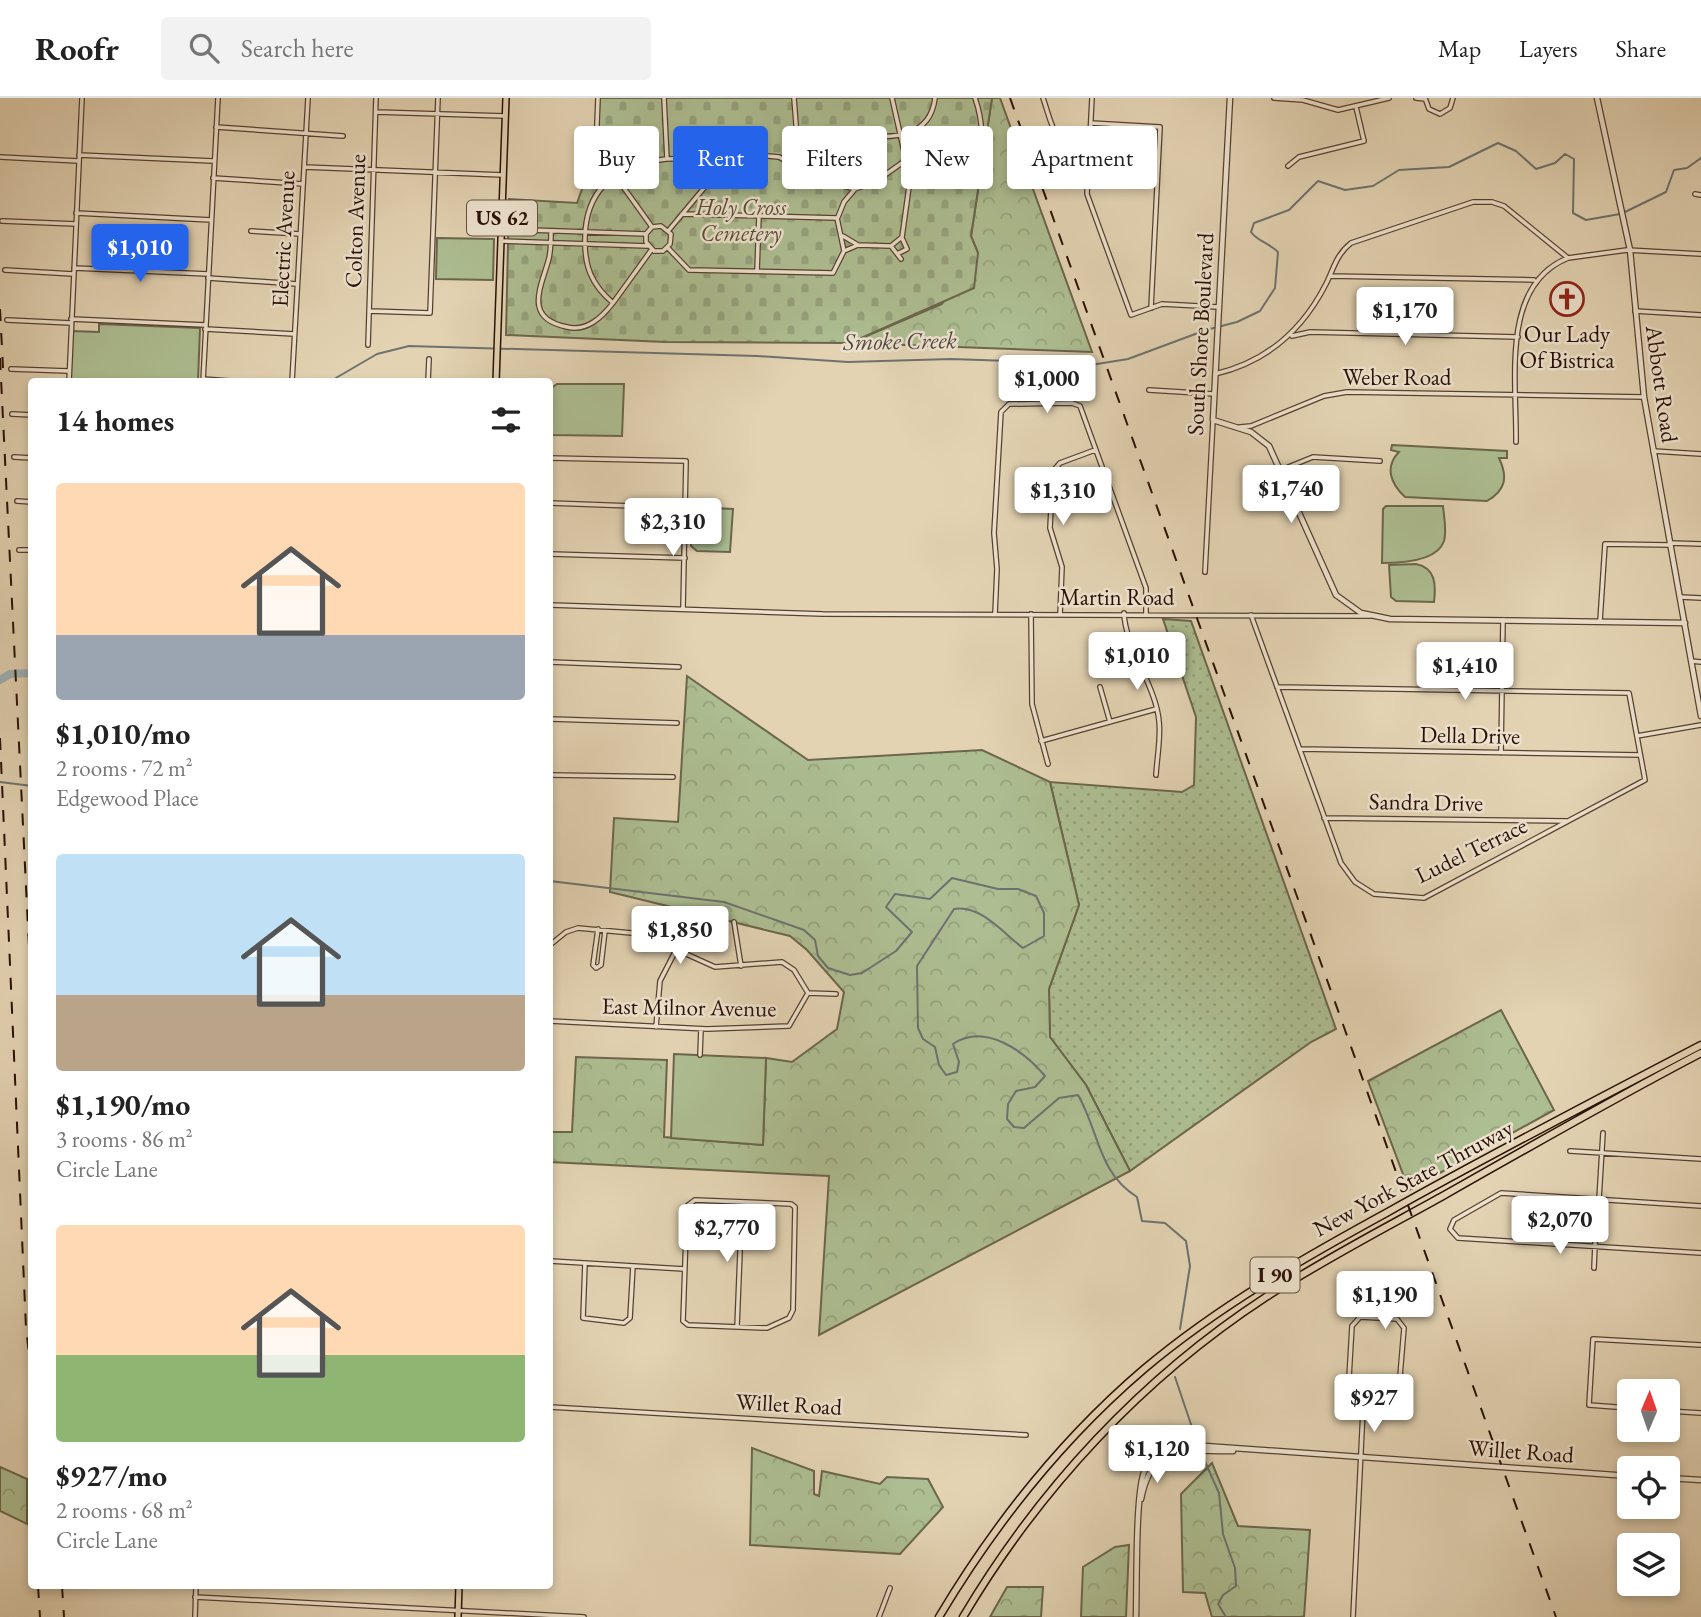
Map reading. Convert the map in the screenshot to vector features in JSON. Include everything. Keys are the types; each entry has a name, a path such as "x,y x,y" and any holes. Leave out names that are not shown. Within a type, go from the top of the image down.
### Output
{"highway":[{"name":"New York State Thruway","path":"939,1617 992,1535 1072,1438 1143,1370 1193,1330 1302,1258 1701,1045"},
{"name":"New York State Thruway","path":"963,1617 1008,1547 1073,1465 1154,1383 1224,1326 1306,1272 1701,1053"}],"main road":[{"name":"US 62","path":"496,378 506,98"},
{"path":"458,1614 459,1589"}],"street":[{"path":"69,378 82,98"},
{"path":"203,378 218,98"},
{"name":"Electric Avenue","path":"292,378 308,98"},
{"name":"Colton Avenue","path":"368,345 376,98"},
{"path":"369,311 430,313 438,98"},
{"path":"597,126 598,98"},
{"path":"664,98 667,160"},
{"path":"794,98 796,126"},
{"path":"892,98 901,138"},
{"path":"887,137 917,128 926,119 935,98"},
{"path":"975,98 982,126"},
{"path":"1043,98 1053,126"},
{"path":"1091,126 1092,98"},
{"name":"South Shore Boulevard","path":"1205,572 1230,98"},
{"path":"1274,98 1298,99 1331,109 1356,107 1389,98"},
{"path":"1364,98 1364,105"},
{"path":"1416,98 1425,98 1429,109 1440,114 1450,108 1453,98"},
{"name":"Abbott Road","path":"1597,98 1630,250 1644,397 1701,716"},
{"path":"1287,166 1299,157 1364,141 1356,107"},
{"path":"376,112 505,116"},
{"path":"1091,123 1160,127 1151,308"},
{"path":"216,127 343,136"},
{"path":"79,155 214,161"},
{"path":"0,158 79,161"},
{"path":"659,162 673,160"},
{"path":"304,167 503,175"},
{"path":"213,178 303,184"},
{"path":"600,189 589,205 585,232 586,267 597,290 613,303"},
{"path":"624,189 652,227"},
{"path":"668,230 703,189"},
{"path":"668,248 689,270 833,273 844,251 843,236 837,218 844,202 855,189"},
{"path":"899,253 907,249 902,237 909,189"},
{"path":"1087,189 1131,315 1162,304 1219,307"},
{"path":"1695,194 1701,195"},
{"path":"1287,339 1309,313 1330,276 1336,258 1357,240 1476,201 1504,206 1568,258"},
{"path":"76,213 211,219"},
{"path":"682,214 837,218"},
{"path":"757,271 759,216"},
{"path":"2,220 76,224"},
{"path":"501,240 650,248 659,251 668,248 672,238 668,230 661,226 652,227 646,234"},
{"path":"502,229 646,234"},
{"path":"251,231 300,234"},
{"path":"551,231 548,262 538,286 537,298 547,319 569,328 586,326 603,315 613,303 650,248 646,234"},
{"path":"843,236 858,245"},
{"path":"891,246 902,237"},
{"path":"844,251 858,245 891,246 901,259"},
{"path":"1516,442 1521,309 1535,280 1568,258 1630,250 1701,254"},
{"path":"5,270 208,276 298,284"},
{"path":"1330,276 1535,280"},
{"path":"1635,310 1701,315"},
{"path":"8,320 205,327 295,334"},
{"path":"1215,374 1250,363 1287,339 1310,332 1518,337"},
{"path":"428,378 429,359"},
{"path":"11,369 69,371"},
{"path":"1149,390 1214,394"},
{"name":"Weber Road","path":"1240,427 1251,426 1324,396 1347,392 1644,397"},
{"path":"995,614 997,569 994,533 1003,409 1009,404 1076,403 1146,588 1146,613"},
{"path":"12,414 28,415"},
{"path":"1213,420 1240,427 1265,441 1281,470 1332,589 1347,605 1370,617"},
{"path":"1060,615 1062,567 1050,528 1053,471 1060,463 1096,450"},
{"path":"1653,451 1701,454"},
{"path":"15,457 28,458"},
{"path":"1281,470 1313,457 1380,461"},
{"path":"553,458 686,461 683,609"},
{"path":"17,501 28,502"},
{"path":"553,503 687,508"},
{"path":"1600,621 1605,544 1701,544"},
{"path":"19,550 28,550"},
{"path":"553,554 685,558"},
{"path":"1680,597 1701,598"},
{"name":"Martin Road","path":"553,605 1685,623"},
{"path":"1124,613 1127,634 1136,649 1159,720 1156,775"},
{"path":"1031,614 1031,685 1048,764"},
{"name":"Ludel Terrace","path":"1251,615 1341,863 1350,877 1366,890 1390,897 1424,898 1645,780 1629,693 1502,691"},
{"path":"1501,753 1503,620"},
{"path":"1691,661 1701,662"},
{"path":"553,662 679,667"},
{"path":"1100,687 1110,722"},
{"path":"1278,687 1502,691"},
{"path":"1041,740 1156,709"},
{"path":"553,719 677,723"},
{"path":"1637,736 1701,725"},
{"name":"Della Drive","path":"1300,749 1640,755"},
{"path":"553,775 673,777"},
{"name":"Sandra Drive","path":"1324,818 1568,821"},
{"path":"734,922 741,966"},
{"path":"598,929 593,965 596,968 601,965 605,930"},
{"path":"553,943 571,930 598,929 642,934 708,965 741,966 782,962 794,970 808,993 836,994"},
{"path":"656,1027 660,982 676,950"},
{"name":"East Milnor Avenue","path":"553,1021 701,1029 789,1026 808,993"},
{"path":"700,1055 701,1029"},
{"path":"1594,1268 1604,1133"},
{"path":"1570,1151 1701,1159"},
{"path":"1701,1206 1501,1193 1451,1223 1452,1233 1458,1238 1701,1253"},
{"path":"695,1200 742,1202 791,1204 797,1210 791,1316 771,1327 688,1325 683,1321 689,1203 695,1200"},
{"path":"737,1327 742,1202"},
{"path":"553,1261 684,1269"},
{"path":"585,1264 583,1318 624,1323 630,1318 633,1266"},
{"path":"1353,1617 1363,1410 1348,1395 1353,1323 1360,1317 1397,1319 1404,1328 1399,1397 1393,1404 1363,1410"},
{"path":"1617,1407 1589,1405 1593,1339 1701,1345"},
{"name":"Willet Road","path":"553,1407 1026,1435"},
{"path":"1680,1412 1701,1413"},
{"name":"Willet Road","path":"1136,1617 1141,1479 1147,1467 1161,1456 1185,1447 1617,1475"},
{"path":"1680,1479 1701,1480"},
{"path":"879,1617 890,1588"},
{"path":"195,1617 196,1589"},
{"path":"195,1597 458,1614 584,1617"}],"green space":[{"name":"Holy Cross Cemetery","path":"598,98 992,98 988,126 901,126 901,189 978,189 971,236 978,253 974,288 850,343 665,342 506,335 509,199 577,203 582,189 659,189 659,126 597,126"},
{"path":"992,98 1000,98 1010,126 1007,126 1007,189 1033,189 1092,352 850,343 942,304 978,253 971,236 978,189 993,189 993,126 988,126"},
{"path":"437,238 494,239 493,280 436,279"},
{"path":"99,324 200,328 198,378 70,378 72,331 99,332"},
{"path":"557,384 624,384 622,436 553,435 553,387"},
{"path":"1392,445 1507,451 1507,458 1499,458 1504,471 1502,488 1487,501 1405,497 1396,487 1391,475 1394,458 1399,452 1391,450"},
{"path":"1386,506 1443,506 1445,533 1440,548 1417,560 1382,563 1383,509"},
{"path":"693,507 733,509 730,552 697,551 691,546"},
{"path":"1416,564 1431,573 1435,589 1434,602 1396,601 1391,597 1389,565"},
{"path":"1163,619 1191,621 1336,1029 1311,1042 1130,1171 1086,1085 1050,1037 1049,989 1079,905 1050,782 1182,792 1194,785 1196,717"},
{"path":"687,676 808,760 982,750 1050,782 1079,905 1049,989 1050,1037 1086,1085 1130,1171 819,1335 829,1176 553,1162 553,1132 572,1132 576,1057 667,1060 664,1137 763,1145 766,1058 792,1062 837,1029 844,992 807,950 790,936 610,892 614,818 678,822"},
{"path":"1501,1010 1554,1110 1409,1190 1368,1081"},
{"path":"674,1054 766,1058 763,1145 671,1138"},
{"path":"752,1448 814,1471 814,1494 819,1496 822,1471 880,1484 887,1477 928,1479 943,1507 900,1554 750,1545"},
{"path":"1212,1463 1238,1526 1310,1530 1304,1617 1212,1617 1205,1593 1183,1592 1181,1494"},
{"path":"0,1467 27,1479 27,1524 0,1511"},
{"path":"1129,1545 1126,1617 1081,1617 1083,1567 1115,1547"},
{"path":"1007,1587 1043,1587 1041,1617 990,1617"}],"waterway":[{"name":"Smoke Creek","path":"336,378 377,354 409,346 757,356 848,362 951,359 1097,364 1128,359 1206,330 1237,322 1260,311 1275,288 1278,252 1251,232 1254,223 1289,210 1318,181 1345,190 1373,186 1399,170 1449,167 1498,143 1516,151 1536,169 1555,163 1565,154 1574,159 1573,213 1586,220 1620,214"},
{"name":"Smoke Creek","path":"1625,212 1666,192 1674,170 1687,168 1701,158"},
{"name":"Smoke Creek","path":"0,680 10,674 28,673"},
{"path":"0,782 28,786"},
{"path":"553,881 724,902 804,930 815,940 818,956 828,968 850,975 862,973 896,951 912,932 886,907 895,894 930,899 952,878 998,889 1018,889 1036,896 1044,913 1044,936 1023,948 982,915 954,909 917,966 918,1028 923,1039 935,1047 939,1065 946,1075 957,1072 959,1062 953,1044 978,1036 1004,1043 1037,1067 1045,1076 1035,1087 1016,1091 1008,1104 1007,1119 1014,1127 1024,1128 1059,1098 1078,1095 1107,1164 1114,1176 1137,1197 1142,1221 1165,1223 1186,1241 1190,1266 1180,1329"},
{"path":"1175,1377 1198,1445"},
{"path":"1201,1453 1219,1493 1223,1534 1235,1568 1236,1586 1223,1595 1218,1604 1226,1617"}],"railway":[{"path":"1010,98 1556,1617"},
{"path":"0,309 3,368"},
{"path":"0,358 28,927"},
{"path":"0,738 28,1345"},
{"path":"38,1589 40,1617"},
{"path":"62,1589 64,1617"}],"place":[{"name":"Our Lady Of Bistrica","path":"1567,299"}]}
